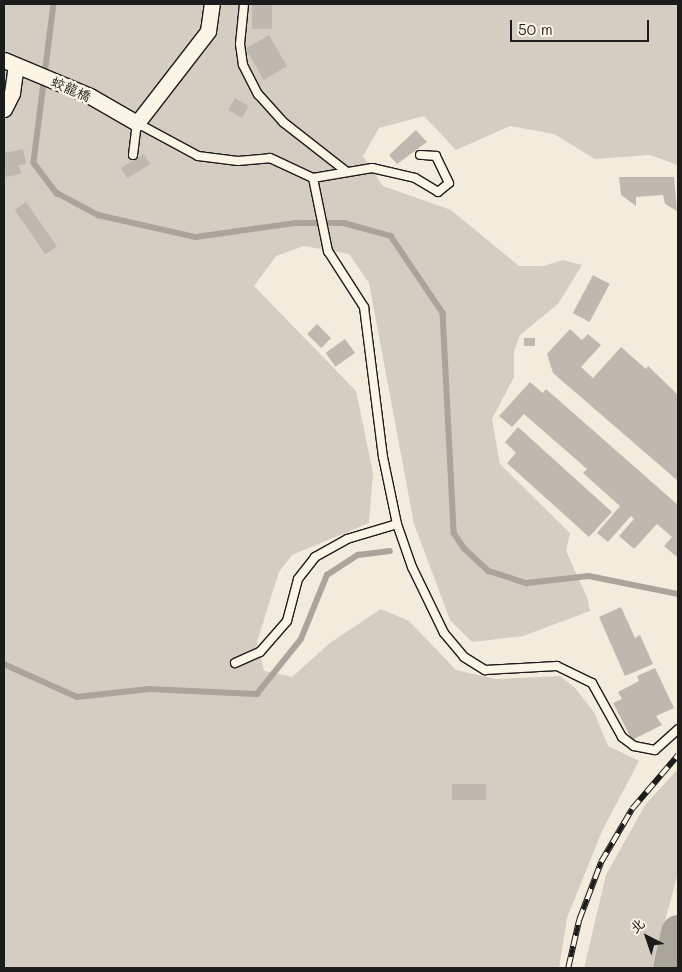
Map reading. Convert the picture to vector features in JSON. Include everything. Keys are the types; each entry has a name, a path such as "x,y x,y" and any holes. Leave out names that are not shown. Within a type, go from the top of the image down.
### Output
{"street":[{"path":"137,123 208,31 212,4"},
{"path":"4,111 10,63"},
{"name":"蛟龍橋","path":"10,63 90,96 137,123"}],"lane":[{"path":"244,4 240,44 242,66 258,94 283,122 347,172"},
{"path":"133,155 137,123 198,156 238,161 270,158 312,178 372,168 415,178 438,192 449,183 436,156 420,155"},
{"path":"312,178 328,251 364,307 383,457 396,524 412,567 444,633 464,657 485,670 557,666 592,683 622,737 634,746 655,750 678,729"},
{"path":"235,663 260,652 287,621 298,579 315,557 347,539 396,524"}],"shaded area":[{"path":"4,4 678,4 678,165 650,155 595,159 554,134 510,126 456,150 424,116 379,128 363,156 383,186 451,210 519,266 543,266 563,260 582,265 558,304 520,335 514,351 514,377 492,419 500,464 570,533 566,551 587,597 590,611 523,636 472,642 450,620 414,524 369,283 349,254 304,246 276,256 254,286 356,391 373,473 369,523 292,555 279,572 257,642 264,671 292,677 330,643 381,609 409,621 456,670 496,679 560,676 575,688 594,712 608,746 639,761 602,831 567,918 559,968 4,968"},
{"path":"678,769 678,873 652,968 584,968 606,875 645,805"}],"building":[{"path":"252,4 272,4 272,29 252,29"},
{"path":"269,35 287,66 264,80 246,49"},
{"path":"235,98 249,106 242,118 228,110"},
{"path":"416,130 427,142 397,164 389,155"},
{"path":"23,149 26,164 19,165 21,174 6,177 4,153"},
{"path":"144,154 150,164 127,178 121,168"},
{"path":"619,177 674,177 677,211 665,204 663,195 636,197 636,206 621,195"},
{"path":"26,202 57,246 46,254 15,210"},
{"path":"593,275 610,284 590,322 573,313"},
{"path":"317,324 331,338 321,348 307,334"},
{"path":"570,329 582,340 588,334 601,345 581,367 593,378 621,347 646,369 648,366 678,395 678,481 553,373 547,354"},
{"path":"524,338 535,338 535,346 524,346"},
{"path":"345,339 355,353 336,367 326,353"},
{"path":"530,382 543,393 546,389 678,505 678,558 664,546 672,537 657,524 634,549 619,536 634,519 631,516 608,542 597,533 620,506 583,473 587,469 524,414 512,427 499,416"},
{"path":"518,427 612,512 589,537 507,463 516,453 505,442"},
{"path":"621,607 635,638 640,635 653,664 625,676 599,617"},
{"path":"655,668 674,708 656,716 662,725 632,740 613,703 622,699 618,692 639,681 637,676"},
{"path":"452,784 486,784 486,800 452,800"}],"waterway":[{"path":"54,4 34,163 57,193 98,215 196,237 296,223 344,223 391,236 443,313 454,533 464,548 489,571 527,583 589,576 678,594"},
{"path":"4,664 77,697 149,689 257,694 301,639 327,575 358,555 390,551"},
{"path":"670,968 678,932"}],"railway":[{"path":"568,968 579,920 601,862 632,809 678,755"}]}
